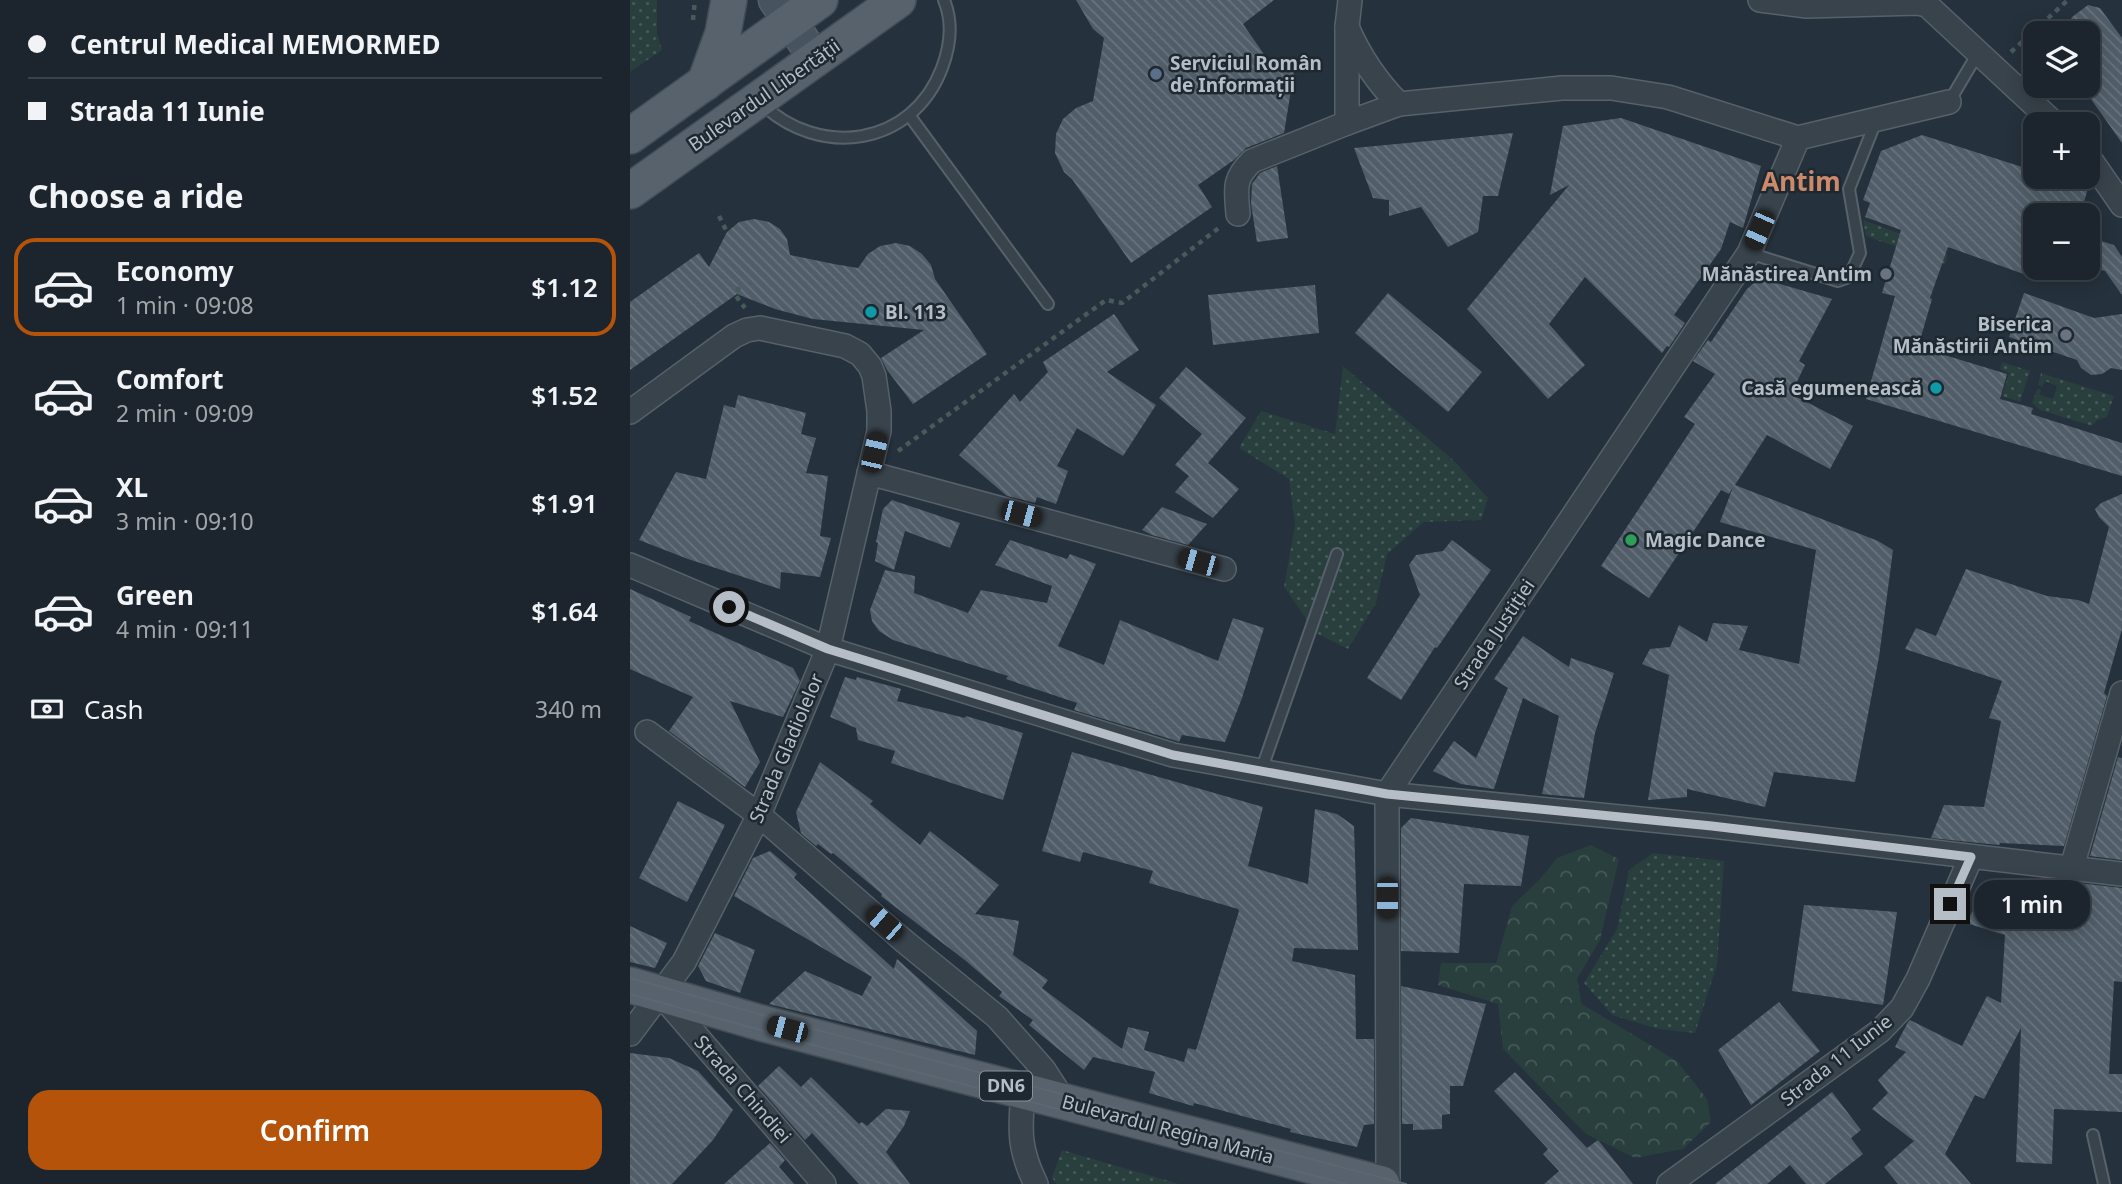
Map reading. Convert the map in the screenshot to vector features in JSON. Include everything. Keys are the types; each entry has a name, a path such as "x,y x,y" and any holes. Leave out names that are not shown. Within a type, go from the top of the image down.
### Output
{"main road":[{"path":"705,83 723,33 729,0"},
{"path":"630,136 705,83 783,11 820,0"},
{"name":"Bulevardul Libertății","path":"630,191 816,59 882,5"},
{"path":"783,11 816,59"},
{"name":"Bulevardul Regina Maria","path":"645,990 1064,1101 1316,1176 1382,1184"}],"street":[{"path":"1347,123 1347,27 1350,0"},
{"path":"1760,0 1807,6 1927,5 2042,112"},
{"path":"1347,27 1358,53 1381,86 1399,104"},
{"path":"1238,214 1236,183 1242,170 1252,161 1399,104 1562,88 1611,88 1668,97 1798,138 1949,102"},
{"name":"Strada Justiției","path":"1387,794 1749,253 1798,138"},
{"path":"2100,173 2122,205"},
{"name":"Strada Gladiolelor","path":"630,412 734,337 747,330 760,328 845,346 860,354 874,376 879,420 828,649 759,815 684,962 645,990 630,1034"},
{"path":"869,472 1224,569"},
{"path":"630,565 828,649 1173,755 1387,794 1712,826 2122,874"},
{"path":"2072,867 2122,693"},
{"path":"647,732 759,815 904,941 997,1017 1044,1070 1064,1101"},
{"path":"1387,794 1388,1184"},
{"name":"Strada 11 Iunie","path":"1669,1184 1880,1031 1902,1008 1918,979 1971,857"},
{"name":"Strada Chindiei","path":"645,990 824,1184"},
{"path":"1023,1091 1020,1135 1024,1161 1036,1184"}],"lane":[{"path":"759,100 775,116 810,134 841,139 869,135 890,127 909,115 928,96 947,54 950,28 944,0"},
{"path":"1949,102 1987,59"},
{"path":"909,115 1048,304"},
{"path":"1749,253 1838,281 1849,277 1860,253 1849,189 1877,118"},
{"path":"1261,771 1337,554"},
{"path":"2093,1135 2104,1184"}],"path":[{"path":"692,25 695,0"},
{"path":"1987,59 2067,0"},
{"path":"869,472 1106,300 1122,303 1238,214"},
{"path":"719,216 727,232"}],"green space":[{"path":"630,0 657,0 657,33 662,50 630,72"},
{"path":"1863,220 1945,250 1944,253 1948,255 1945,264 1866,236"},
{"path":"2002,362 2030,371 2020,402 2002,396 2009,373 2000,369"},
{"path":"1343,366 1452,459 1488,498 1481,520 1424,522 1387,554 1376,603 1348,649 1316,633 1284,587 1295,525 1289,479 1239,448 1261,411 1335,434"},
{"path":"2041,373 2114,396 2107,417 2097,420 2092,426 2040,410 2032,403 2037,389 2041,390 2040,395 2053,399 2057,386 2045,381 2042,387 2038,385"},
{"path":"1591,845 1619,859 1600,940 1577,979 1582,1004 1677,1061 1707,1099 1711,1122 1683,1149 1635,1158 1586,1134 1503,1049 1498,1004 1438,985 1441,963 1496,963 1512,906 1557,858"},
{"path":"1653,853 1724,861 1717,965 1695,1033 1658,1029 1612,1015 1584,983 1617,929 1629,870"},
{"path":"1062,1150 1179,1184 1056,1184 1052,1177"}],"building":[{"path":"1076,0 1274,0 1243,24 1268,60 1294,72 1284,133 1246,148 1234,160 1198,185 1212,207 1131,263 1072,179 1064,172 1055,153 1056,134 1063,119 1076,108 1093,101 1104,38 1093,29"},
{"path":"2088,5 2100,8 2122,38 2122,143 2090,98 2100,98 2100,21 2070,21"},
{"path":"1621,118 1761,166 1743,228 1730,222 1721,249 1674,315 1685,323 1662,353 1585,277 1549,324 1585,365 1548,399 1467,309 1569,185 1550,195 1563,126"},
{"path":"1513,133 1498,196 1483,196 1478,232 1448,247 1421,207 1389,216 1389,200 1373,198 1354,148"},
{"path":"1922,135 2023,167 2023,189 2088,189 2084,203 2023,203 2023,274 1948,247 1930,298 1932,299 1918,347 2007,374 2000,399 2033,408 2031,414 2122,443 2122,476 1866,399 1895,296 1882,293 1901,230 1865,217 1870,203 1863,200 1881,151"},
{"path":"1277,166 1288,238 1257,242 1251,204 1252,184 1260,173"},
{"name":"Bl. 113","path":"754,219 769,222 780,229 787,239 790,255 834,264 858,268 868,254 880,246 896,243 910,246 922,254 931,265 935,279 987,354 913,404 881,358 924,330 813,319 775,309 737,294 630,370 630,302 699,253 709,267 727,232 739,222"},
{"path":"2100,241 2114,245 2122,257 2122,295 2105,271 2100,270"},
{"path":"1766,280 1832,299 1799,361 1805,365 1791,394 1853,426 1830,469 1767,435 1735,485 1878,541 1893,550 1879,657 1855,782 1774,772 1765,807 1687,789 1687,797 1648,800 1669,675 1642,664 1650,649 1670,647 1679,625 1707,642 1713,623 1748,626 1739,650 1799,664 1816,550 1720,522 1733,487 1729,494 1721,490 1649,598 1601,566 1695,424 1684,417 1715,374 1693,361 1708,340 1711,342 1747,289 1756,281"},
{"path":"1315,285 1319,333 1213,345 1208,295"},
{"path":"1388,293 1482,372 1448,412 1355,333"},
{"name":"Biserica Mănăstirii Antim","path":"2024,293 2094,318 2122,314 2122,370 2111,368 2102,374 2091,375 2081,368 2077,360 2009,337"},
{"path":"1114,314 1139,350 1107,372 1156,405 1123,456 1077,428 1057,466 1068,471 1056,504 1037,497 1035,503 1007,496 959,455 1014,394 1020,402 1048,372 1043,362"},
{"path":"1186,367 1246,418 1208,463 1239,489 1213,518 1175,492 1189,476 1175,465 1202,434 1159,398"},
{"path":"738,395 806,413 801,434 816,438 806,473 828,476 820,536 831,538 820,577 781,572 780,589 639,540 676,472 706,479 724,405 735,408"},
{"path":"2122,494 2122,629 2104,693 2107,696 2064,846 1999,845 1931,838 1944,805 1984,807 2001,721 1989,718 2002,681 1905,649 1916,628 1936,636 1966,569 2047,596 2089,604 2109,527 2095,509 2101,503"},
{"path":"892,500 960,523 950,548 905,531 894,570 875,561 883,509"},
{"path":"1162,507 1207,524 1188,545 1142,530"},
{"path":"1010,540 1067,559 1070,554 1096,564 1058,646 1104,665 1120,620 1218,661 1233,618 1264,628 1225,742 1182,735 1179,742 1074,710 1077,703 1006,679 1008,676 893,640 879,631 872,621 870,610 885,570 915,576 914,593 968,613 981,590 1047,603 1052,586 995,565"},
{"path":"1452,540 1491,570 1437,648 1435,647 1401,700 1367,678 1420,595 1409,565 1416,555 1443,551"},
{"path":"630,589 691,617 689,621 793,668 800,681 783,717 730,701 760,762 745,787 669,731 693,697 630,669"},
{"path":"1523,636 1569,667 1571,658 1614,673 1595,733 1584,798 1542,794 1559,716 1523,698 1494,789 1461,784 1433,771 1454,741 1476,758 1508,688 1494,679"},
{"path":"845,677 856,680 857,677 901,689 897,701 965,718 966,716 1023,733 1003,800 891,763 895,751 858,740 856,728 830,717"},
{"path":"1072,752 1263,807 1248,866 1308,884 1315,809 1337,814 1354,826 1358,950 1294,948 1292,961 1355,975 1356,1039 1374,1039 1374,1124 1364,1125 1357,1147 1290,1132 1291,1129 1149,1093 1155,1072 1093,1057 1084,1070 1029,1025 1033,1020 999,996 1002,992 966,961 881,896 882,894 833,853 818,844 816,846 801,833 796,812 820,762 873,801 870,804 920,845 930,831 999,885 975,914 1019,921 1013,955 1048,980 1042,988 1122,1049 1128,1027 1149,1032 1144,1050 1184,1062 1188,1048 1196,1050 1239,911 1149,883 1153,871 1083,852 1080,862 1042,851"},
{"path":"2118,757 2122,758 2122,860 2090,856"},
{"path":"678,801 725,825 687,902 639,878"},
{"path":"1411,818 1529,836 1521,886 1464,884 1459,953 1401,951 1401,828"},
{"path":"770,851 797,874 794,878 894,969 897,959 977,1031 975,1055 769,1004 805,971 862,996 872,977 734,896 753,858"},
{"path":"2061,881 2122,888 2122,982 2114,981 2109,1074 2122,1074 2122,1112 2054,1109 2052,1164 2016,1162 2021,1028 1984,1099 1975,1095 1945,1154 1971,1184 1898,1184 1884,1167 1914,1141 1872,1109 1888,1093 1878,1080 1906,1052 1895,1047 1908,1022 1910,1020 1962,1046 1987,996 2001,1003 2005,935 1966,923 1986,887 2060,898"},
{"path":"1804,905 1897,912 1883,1005 1792,991"},
{"path":"630,926 667,943 655,968 630,962"},
{"path":"715,933 755,950 740,993 706,981 698,966"},
{"path":"1401,986 1486,1004 1463,1086 1450,1086 1450,1114 1442,1115 1442,1129 1413,1130 1413,1124 1402,1124"},
{"path":"1779,1002 1820,1051 1751,1105 1718,1050"},
{"path":"630,1053 669,1058 698,1071 733,1110 713,1140 672,1184 630,1184"},
{"path":"779,1066 801,1087 811,1077 859,1124 862,1122 867,1126 886,1109 910,1111 904,1126 886,1152 910,1184 859,1184 812,1133 805,1140 758,1086"},
{"path":"1515,1072 1587,1148 1598,1140 1633,1184 1544,1184 1559,1171 1543,1154 1548,1149 1494,1091"},
{"path":"1832,1092 1861,1130 1851,1138 1863,1154 1825,1184 1806,1184 1790,1165 1767,1184 1715,1184"},
{"path":"770,1143 785,1160 779,1167 794,1184 724,1184"}],"tram line":[{"path":"630,978 798,1025 1406,1184"},
{"path":"630,994 832,1050 1346,1184"}],"place":[{"name":"Serviciul Român de Informații","path":"1156,74"},
{"name":"Mănăstirea Antim","path":"1886,274"},
{"name":"Bl. 113","path":"871,312"},
{"name":"Biserica Mănăstirii Antim","path":"2066,335"},
{"name":"Casă egumenească","path":"1936,388"},
{"name":"Magic Dance","path":"1631,540"}],"district":[{"name":"Antim","path":"1801,182"}],"route":[{"path":"729,607 828,649 1173,755 1387,794 1712,826 1971,857 1950,904"}]}
